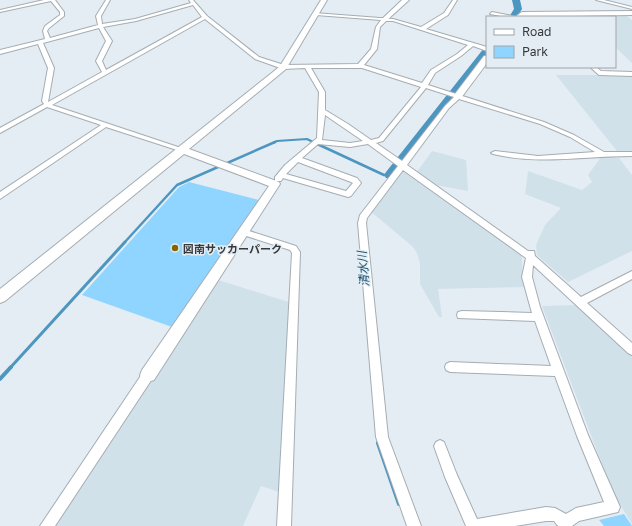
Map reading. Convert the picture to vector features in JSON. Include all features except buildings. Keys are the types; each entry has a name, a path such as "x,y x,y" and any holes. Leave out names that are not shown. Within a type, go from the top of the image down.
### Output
{"street":[{"path":"0,11 51,0 62,12 62,15 47,27 45,31 48,39"},
{"path":"105,73 98,61 109,41 98,19 99,12 108,0"},
{"path":"2,294 283,67 324,0"},
{"path":"360,66 374,49 378,27 406,0"},
{"path":"422,29 446,14 456,0"},
{"path":"598,0 632,8"},
{"path":"0,52 101,26 136,20 192,2 205,17 257,58 283,67 360,66 553,127 603,154"},
{"path":"492,13 507,16"},
{"path":"519,16 521,14 543,15 629,13 632,18"},
{"path":"316,14 393,20 486,49"},
{"path":"0,131 205,17"},
{"path":"40,42 51,68 44,101 46,105"},
{"path":"318,142 342,145 377,141 384,137 440,66 459,55 471,45"},
{"path":"414,526 382,437 362,223 363,217 401,164 455,95 486,59"},
{"path":"47,526 278,180 288,167 318,142 321,132 322,92 307,67"},
{"path":"594,68 599,73 632,74"},
{"path":"46,105 278,180 348,194 357,183 354,180 298,159"},
{"path":"322,111 346,125 531,255 580,302 630,345"},
{"path":"0,196 105,125"},
{"path":"495,153 538,158 603,154 632,154"},
{"path":"243,232 293,248 296,252 284,526"},
{"path":"440,446 450,477 474,526 546,514 554,514 559,516 565,524 576,515 613,507 583,436 539,317 527,277 531,255"},
{"path":"580,302 632,275"},
{"path":"462,315 539,317"},
{"path":"450,367 559,371"}],"shaded area":[{"path":"596,14 621,14 626,15 632,20 632,63 616,48 616,16 598,16"},
{"path":"556,75 632,75 632,151 617,151"},
{"path":"432,151 466,160 468,191 435,185 416,173"},
{"path":"601,157 619,158 632,175 632,251 568,282 537,255 536,245 545,225 561,208 525,194 528,171 582,190 592,182 588,175"},
{"path":"403,169 522,256 522,276 526,287 438,289 442,317 439,317 420,284 420,263 417,253 412,246 370,211"},
{"path":"218,280 289,302 279,492 261,486 243,526 56,526"},
{"path":"580,305 632,353 632,524 613,493 542,306"}],"green space":[{"name":"図南サッカーパーク","path":"189,182 259,200 172,327 82,295 179,187"},
{"path":"624,514 632,526 604,526 599,520"}],"waterway":[{"name":"清水川","path":"514,16 518,9 516,0"},
{"name":"清水川","path":"391,175 486,51"},
{"path":"275,142 307,139 313,142"},
{"path":"124,243 177,185 275,142"},
{"path":"313,142 384,175 391,175"},
{"path":"10,368 125,242"},
{"path":"0,379 11,367"},
{"name":"清水川","path":"378,443 399,504"}],"place":[{"name":"図南サッカーパーク","path":"175,248"}]}
